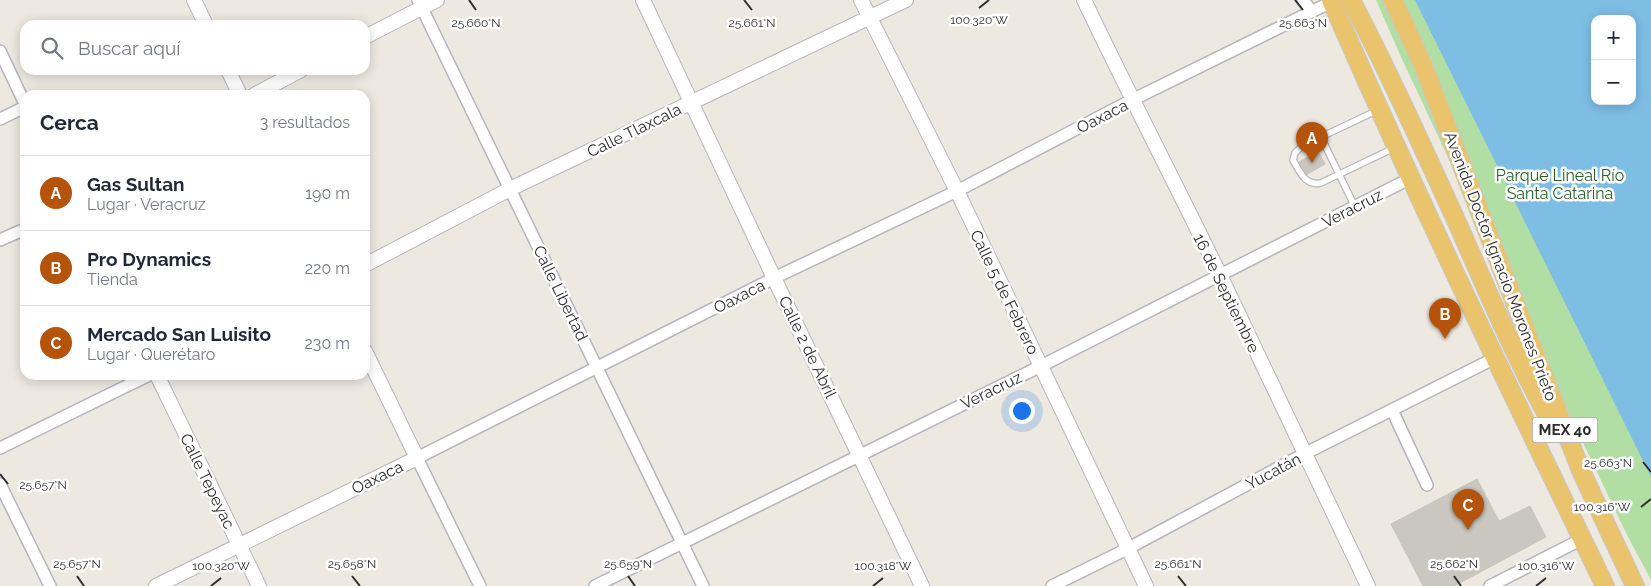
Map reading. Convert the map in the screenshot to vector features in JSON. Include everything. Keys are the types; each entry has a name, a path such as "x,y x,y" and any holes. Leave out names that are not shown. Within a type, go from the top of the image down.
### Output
{"highway":[{"name":"MEX 40","path":"1351,0 1446,198 1512,346 1539,400 1582,472"},
{"path":"1362,0 1372,26 1374,45"},
{"name":"Avenida Doctor Ignacio Morones Prieto","path":"1393,0 1423,65 1526,334 1582,472 1635,586"},
{"name":"Avenida Doctor Ignacio Morones Prieto","path":"1321,4 1343,28 1494,358 1605,586"}],"street":[{"path":"194,0 204,20"},
{"path":"370,34 420,3 437,0"},
{"name":"Calle 2 de Abril","path":"643,0 922,586"},
{"name":"Calle 5 de Febrero","path":"861,0 957,191 1146,586"},
{"name":"Calle Tlaxcala","path":"370,262 510,189 906,0"},
{"name":"16 de Septiembre","path":"1084,0 1220,276 1368,586"},
{"path":"1303,0 1321,4"},
{"name":"Calle Libertad","path":"420,3 703,586"},
{"name":"Oaxaca","path":"156,586 417,458 774,278 957,191 1321,4"},
{"path":"0,51 20,95"},
{"path":"230,75 238,90"},
{"path":"263,90 292,75"},
{"path":"0,119 20,109"},
{"name":"Veracruz","path":"595,586 1220,276 1411,178"},
{"path":"0,240 20,231"},
{"name":"Yucatán","path":"1052,586 1127,549 1304,454 1494,358"},
{"path":"370,361 480,586"},
{"path":"0,448 139,380"},
{"name":"Calle Tepeyac","path":"159,380 259,586"},
{"path":"1392,410 1427,485"},
{"path":"0,484 50,586"},
{"path":"1490,586 1582,539"}],"lane":[{"path":"1380,109 1298,149 1293,160 1302,176 1311,183 1321,183 1397,147"},
{"path":"1321,137 1355,206"}],"green space":[{"name":"Parque Lineal Río Santa Catarina","path":"1376,0 1651,0 1651,580 1626,533 1500,268"}],"water":[{"name":"Parque Lineal Río Santa Catarina","path":"1415,0 1651,0 1651,477"}],"building":[{"path":"1318,151 1325,164 1306,175 1299,162"},
{"path":"1477,479 1499,521 1530,506 1546,537 1454,586 1423,586 1391,524"}],"place":[{"name":"Gas Sultan","path":"1312,163"},
{"name":"Pro Dynamics","path":"1445,339"},
{"name":"Mercado San Luisito","path":"1468,530"}]}
